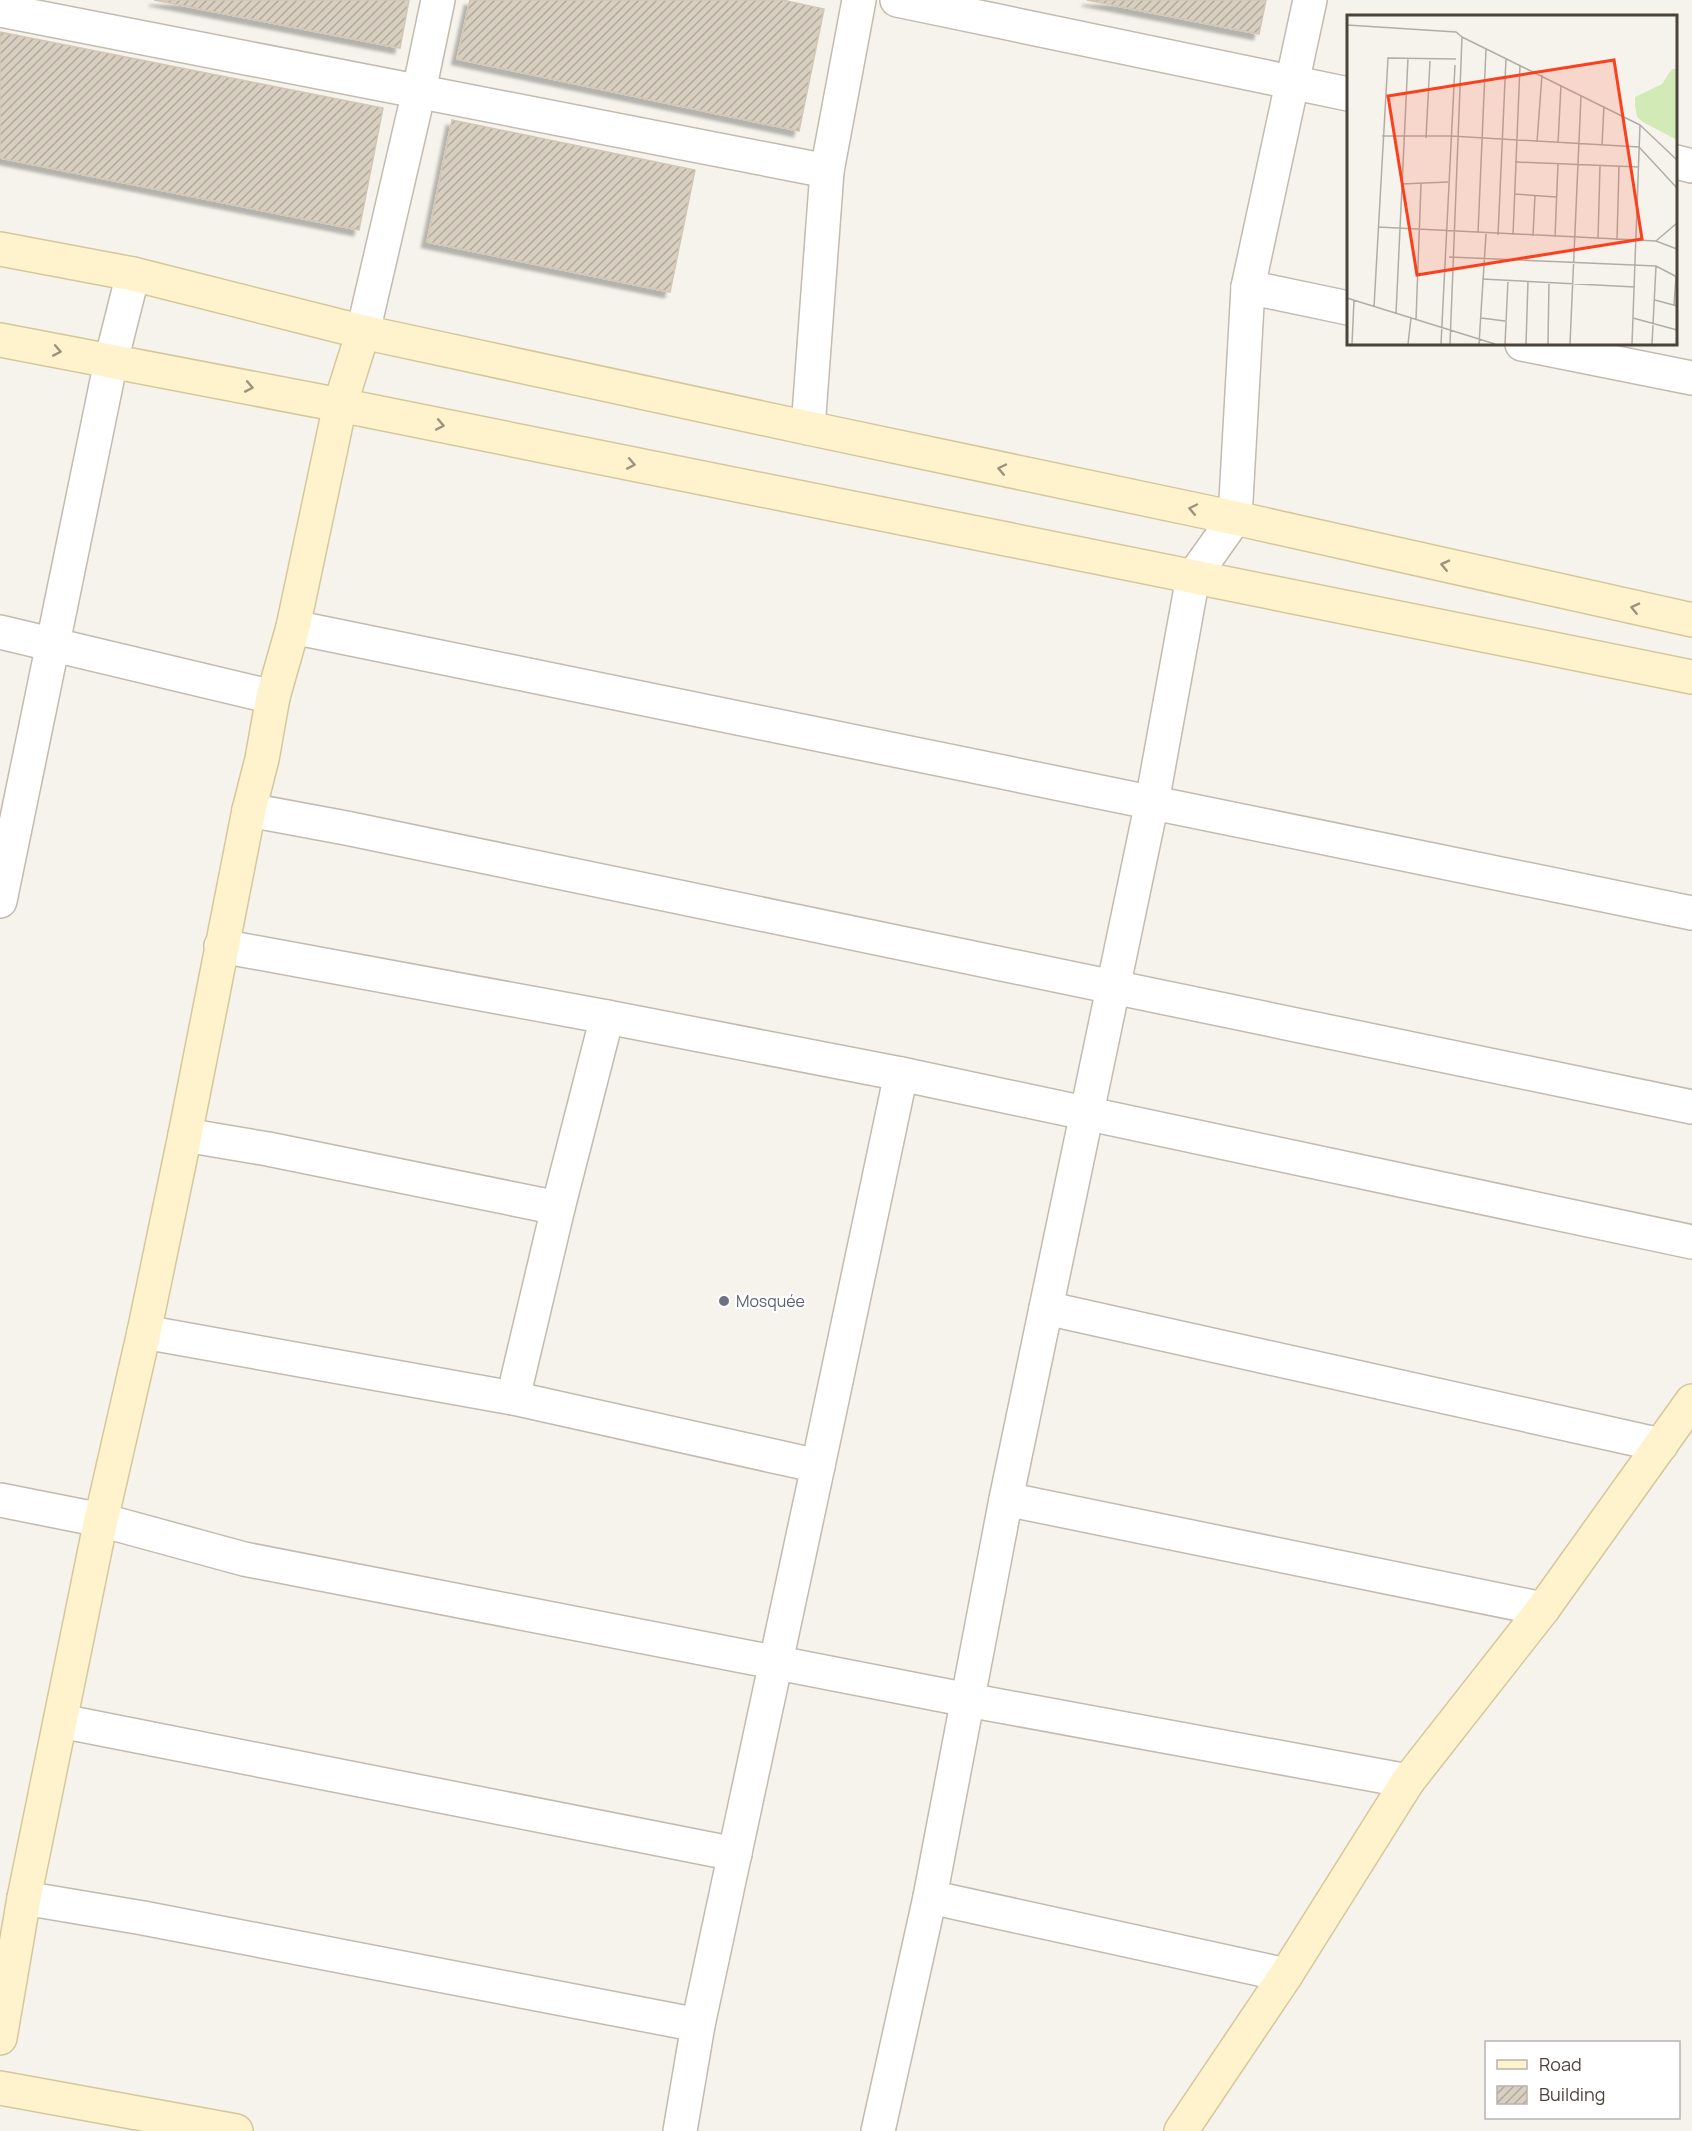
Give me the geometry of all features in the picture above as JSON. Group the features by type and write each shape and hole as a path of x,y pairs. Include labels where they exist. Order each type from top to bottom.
{"main road":[{"path":"0,249 133,274 363,332 808,429 1235,518 1692,620"},
{"path":"0,2038 24,1898 101,1520 144,1332 185,1135 273,697 293,627 340,405 363,332"},
{"path":"0,340 340,405 1692,677"},
{"path":"1181,2131 1286,1975 1408,1781 1543,1609 1692,1401"},
{"path":"0,2088 236,2131"}],"street":[{"path":"363,332 438,0"},
{"path":"808,429 827,171 859,0"},
{"path":"897,0 1347,94"},
{"path":"878,2131 930,1897 1006,1499 1152,802 1193,577 1235,518 1248,287 1310,0"},
{"path":"0,10 827,171"},
{"path":"1677,162 1692,166"},
{"path":"0,901 111,361 133,274"},
{"path":"1248,287 1347,308"},
{"path":"1527,345 1692,378"},
{"path":"293,627 1692,913"},
{"path":"0,632 273,697"},
{"path":"249,810 1114,986 1692,1107"},
{"path":"222,946 901,1074 1692,1242"},
{"path":"513,1398 558,1208 607,1017"},
{"path":"680,2131 698,2025 901,1074"},
{"path":"185,1135 280,1151 558,1208"},
{"path":"1046,1308 1661,1445"},
{"path":"144,1332 513,1398 819,1466"},
{"path":"1006,1499 1543,1609"},
{"path":"0,1500 101,1520 244,1559 969,1700 1408,1781"},
{"path":"61,1721 735,1854"},
{"path":"930,1897 1286,1975"},
{"path":"24,1898 143,1918 698,2025"}],"building":[{"path":"154,0 409,0 400,48"},
{"path":"470,0 782,0 824,9 799,131 457,59"},
{"path":"1087,0 1266,0 1259,34"},
{"path":"0,32 383,108 359,230 0,158"},
{"path":"452,120 695,170 670,292 427,242"}],"place":[{"name":"Mosquée","path":"724,1301"}]}
